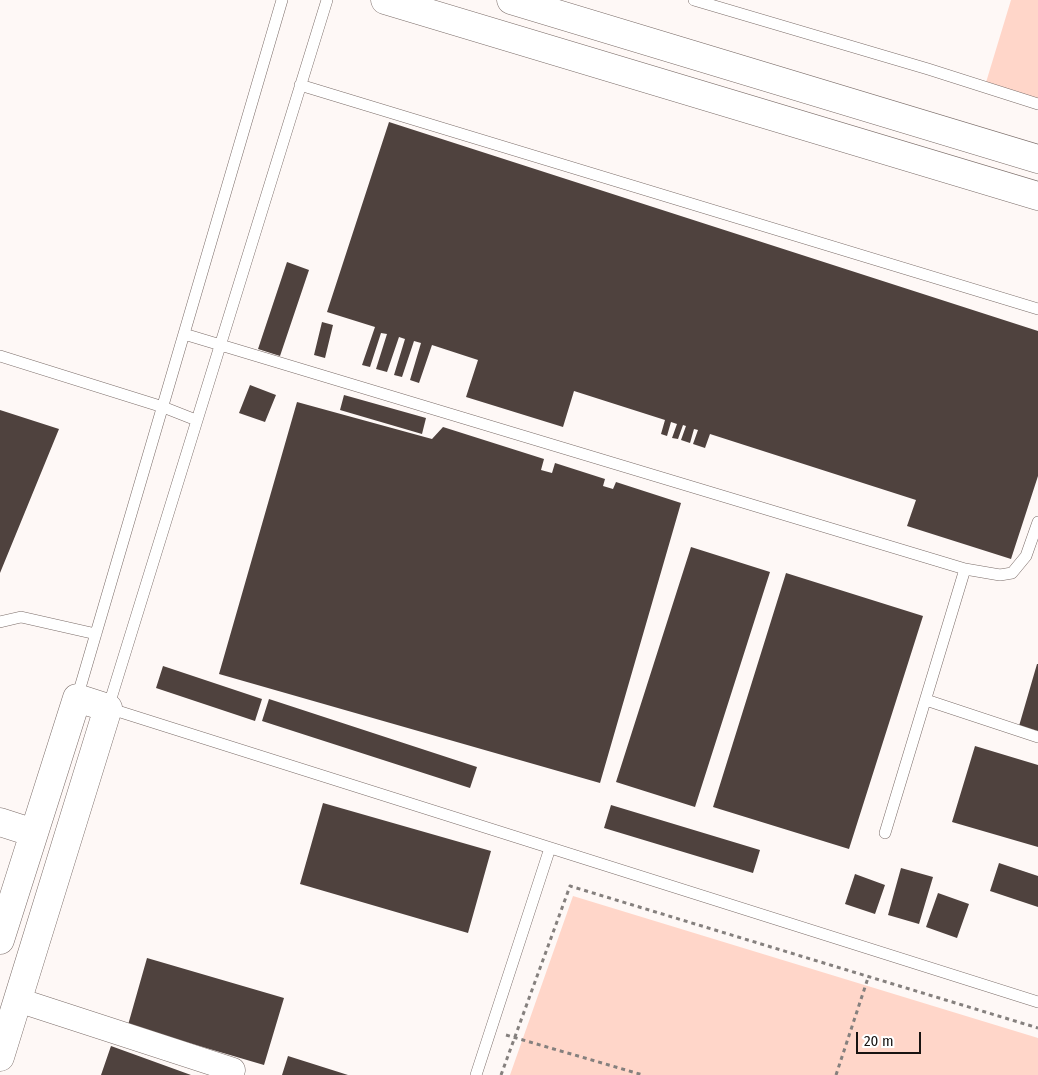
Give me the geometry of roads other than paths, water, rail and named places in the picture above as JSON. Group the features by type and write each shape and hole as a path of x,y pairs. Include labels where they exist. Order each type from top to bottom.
{"street":[{"path":"385,0 1038,196"},
{"path":"511,0 1038,159"},
{"path":"0,940 77,698 108,708 0,1057"},
{"path":"0,822 34,833"},
{"path":"18,1000 233,1070"}],"lane":[{"path":"77,698 282,0"},
{"path":"327,0 108,708 1038,1002"},
{"path":"694,0 928,69 1038,104"},
{"path":"300,85 1038,308"},
{"path":"184,334 966,569 1012,574 1026,556 1038,522"},
{"path":"0,356 162,407 196,420"},
{"path":"886,833 966,569"},
{"path":"0,622 21,617 96,634"},
{"path":"926,700 1038,737"},
{"path":"476,1075 550,848"}]}
